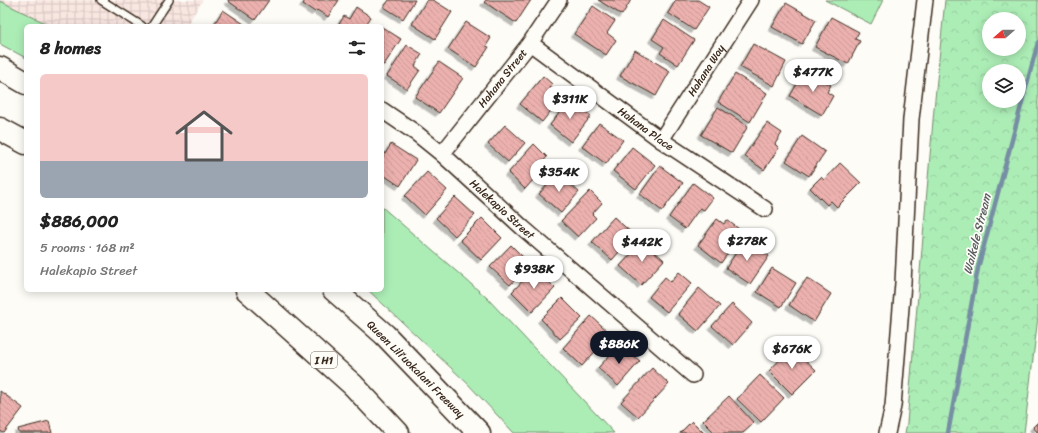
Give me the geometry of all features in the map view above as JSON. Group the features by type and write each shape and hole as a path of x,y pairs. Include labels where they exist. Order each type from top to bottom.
{"highway":[{"path":"0,68 24,82"},
{"path":"0,129 24,142"},
{"name":"I H1","path":"249,292 353,385 398,433"},
{"name":"Queen Liliʻuokalani Freeway","path":"336,292 385,335 479,433"}],"street":[{"name":"Hahana Street","path":"442,154 530,43 558,0"},
{"name":"Hahana Way","path":"661,140 751,0"},
{"path":"887,433 893,406 903,283 910,120 924,0"},
{"name":"Hahana Place","path":"530,43 661,140 765,209"},
{"name":"Halekapio Street","path":"384,111 416,133 442,154 523,228 693,375"}],"lane":[{"path":"101,0 139,24"},
{"path":"153,24 168,0"}],"shaded area":[{"path":"203,0 187,24 47,24 0,1"}],"green space":[{"path":"825,0 883,0 871,24"},
{"path":"945,0 1038,0 1038,317 1024,433 905,433 934,109"},
{"path":"0,1 47,24 24,24 24,57 0,44"},
{"path":"384,209 486,297 614,433 514,433 467,383 370,292 384,292"}],"building":[{"path":"228,0 269,0 255,20"},
{"path":"305,0 339,0 328,17 317,10 315,12 303,4"},
{"path":"389,0 415,0 403,19 384,7"},
{"path":"427,0 433,0 452,12 435,39 412,24"},
{"path":"486,0 531,0 516,23 484,2"},
{"path":"598,0 631,0 622,15"},
{"path":"676,0 698,0 709,7 694,30 668,13"},
{"path":"786,3 816,20 802,44 772,27"},
{"path":"593,6 615,21 607,33 616,40 606,55 574,34"},
{"path":"356,7 371,17 366,24 339,24 344,16 349,19"},
{"path":"223,10 244,24 214,24"},
{"path":"831,17 859,32 855,39 860,41 848,64 815,47"},
{"path":"664,20 694,40 678,65 660,53 664,47 652,39"},
{"path":"466,22 491,38 486,46 489,47 476,67 448,49"},
{"path":"384,28 401,39 384,65"},
{"path":"753,44 786,62 774,86 740,67"},
{"path":"407,45 422,54 415,66 420,70 407,89 387,76"},
{"path":"635,50 670,71 656,96 620,76"},
{"path":"439,62 463,78 439,113 415,97"},
{"path":"805,70 831,85 827,92 833,96 822,115 790,96"},
{"path":"735,74 767,93 750,122 718,102"},
{"path":"543,76 552,84 550,87 562,97 542,122 520,104"},
{"path":"570,99 591,116 571,142 550,125"},
{"path":"718,107 748,126 732,153 701,135"},
{"path":"599,123 623,140 606,164 582,146"},
{"path":"767,123 782,133 775,144 779,148 764,170 744,156"},
{"path":"505,125 525,143 508,162 488,144"},
{"path":"802,136 825,152 809,176 786,161"},
{"path":"391,144 416,160 400,186 384,175 384,156"},
{"path":"534,144 547,157 539,166 543,169 525,189 508,173"},
{"path":"632,147 655,165 636,189 613,171"},
{"path":"840,163 861,183 837,207 831,201 827,205 810,188 821,177 824,180"},
{"path":"660,166 683,183 662,211 640,194"},
{"path":"427,172 447,190 425,215 405,196"},
{"path":"558,173 579,192 561,213 539,194"},
{"path":"693,183 713,198 704,210 700,208 685,229 669,217"},
{"path":"590,191 602,203 592,214 596,218 578,237 561,221"},
{"path":"455,197 475,215 455,236 436,218"},
{"path":"614,217 634,235 612,260 592,242"},
{"path":"482,218 502,238 481,260 460,240"},
{"path":"717,219 724,224 727,220 743,232 721,263 698,245"},
{"path":"745,239 769,256 750,284 726,268"},
{"path":"643,241 664,260 641,285 620,266"},
{"path":"511,245 530,264 510,285 490,267"},
{"path":"535,268 555,288 532,312 512,292"},
{"path":"772,268 796,283 781,307 757,292"},
{"path":"679,272 692,283 667,312 649,297 665,277 671,282"},
{"path":"807,278 831,294 814,322 789,305"},
{"path":"699,288 720,306 698,331 678,314"},
{"path":"562,298 582,318 560,339 541,319"},
{"path":"732,304 752,323 733,345 712,326"},
{"path":"591,316 611,334 582,366 563,348"},
{"path":"620,344 640,361 618,386 598,368"},
{"path":"792,347 816,370 792,394 769,371"},
{"path":"652,368 669,384 638,417 621,402"},
{"path":"760,375 784,398 761,422 737,399"},
{"path":"0,391 23,408 4,433 0,431"},
{"path":"729,396 754,423 743,433 715,433 703,421"},
{"path":"49,421 52,433 19,433 18,429"},
{"path":"692,421 704,433 680,433"},
{"path":"1038,422 1038,433 1033,427"}],"waterway":[{"name":"Waikele Stream","path":"948,433 978,268 1038,42"}]}
